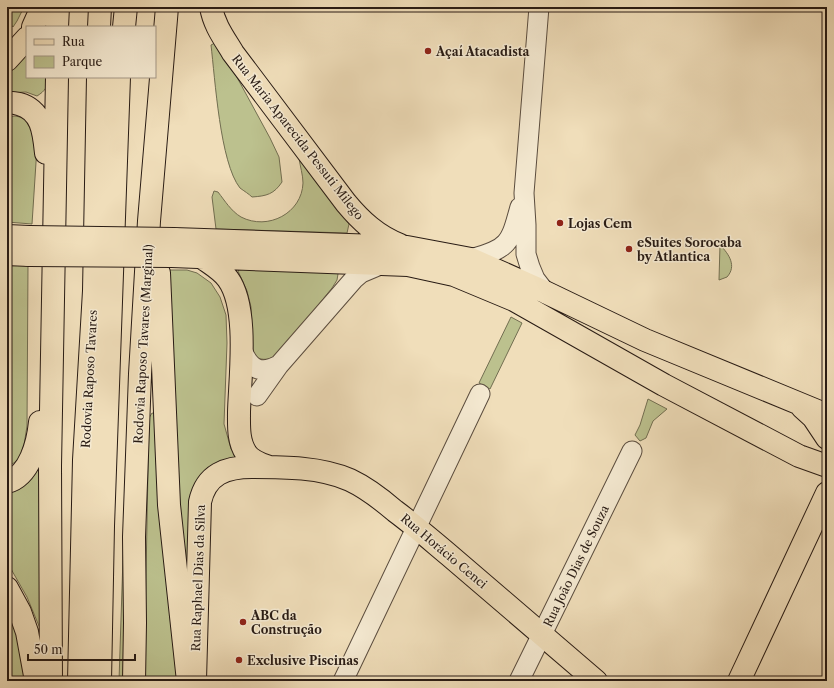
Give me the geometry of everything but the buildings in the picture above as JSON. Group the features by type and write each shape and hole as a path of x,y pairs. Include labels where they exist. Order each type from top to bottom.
{"main road":[{"path":"33,26 42,7"},
{"path":"57,26 58,7"},
{"path":"99,26 100,7"},
{"path":"119,7 119,26"},
{"path":"124,26 126,7"},
{"name":"Rodovia Raposo Tavares (Marginal)","path":"134,681 134,536 140,374 149,222 167,7"},
{"name":"Rua Maria Aparecida Pessuti Milego","path":"211,7 213,17 220,32 233,53 346,203 363,223 375,232 390,241 407,247"},
{"path":"7,60 26,39"},
{"path":"51,681 50,466 57,78"},
{"name":"Rodovia Raposo Tavares","path":"79,681 84,460 94,291 98,78"},
{"name":"Rodovia Raposo Tavares","path":"100,681 119,78"},
{"path":"7,104 11,102 27,106 40,121 45,144 48,173 54,281"},
{"path":"155,150 169,505 188,681"},
{"path":"7,236 29,246"},
{"path":"7,254 29,246 173,247 257,251 380,265 408,265 454,275 514,300 664,385 799,456 827,466"},
{"path":"173,247 200,256 218,268 228,278 235,291 238,305 242,350 239,405 240,439 246,455 256,462 269,467"},
{"path":"200,256 257,251 407,247 471,259 545,292 645,340 827,415"},
{"path":"7,482 12,480 28,463 35,450 38,440 53,320"},
{"path":"792,400 813,417 827,438"},
{"name":"Rua Raphael Dias da Silva","path":"195,681 201,494 210,480 226,470 248,467 269,467"},
{"name":"Rua Horácio Cenci","path":"269,467 328,472 350,480 370,490 416,527 596,681"},
{"path":"739,681 827,493"},
{"path":"7,588 13,607 27,632 36,681"}],"street":[{"path":"539,7 524,193 526,254 535,279 545,292"},
{"path":"471,259 494,252 506,243 513,232 524,193"},
{"path":"242,350 247,361 266,378 354,279 361,273 380,265"},
{"path":"343,681 480,394"},
{"name":"Rua João Dias de Souza","path":"519,681 632,451"}],"green space":[{"path":"11,7 24,7 13,27 8,21"},
{"path":"215,43 233,70 279,157 282,182 270,194 252,197 240,188 233,176 223,140 214,78 211,45"},
{"path":"26,54 26,78 48,78 46,88 37,96 26,92 7,93 7,72"},
{"path":"15,116 25,118 30,126 37,147 32,224 7,222 7,117"},
{"path":"299,158 349,224 347,233 216,229 212,197 214,191 218,192 228,206 237,215 251,221 262,222 272,220 290,211 297,203 301,194 303,183"},
{"path":"720,245 729,256 732,264 730,273 727,277 719,280"},
{"path":"28,265 27,426 24,445 19,459 7,468 7,266"},
{"path":"241,268 335,272 338,274 337,280 332,288 281,351 272,358 264,359 256,358 251,351 251,307 247,291 238,271"},
{"path":"167,270 187,270 197,273 211,283 220,297 226,315 227,343 224,424 231,449 239,458 215,466 188,577 183,581"},
{"path":"511,317 522,323 490,389 479,383"},
{"path":"133,394 127,681 119,681 126,465"},
{"path":"648,399 667,409 653,421 646,438 640,441 635,435 640,425"},
{"path":"152,413 156,414 181,681 144,681 149,418"},
{"path":"39,470 44,638 27,597 7,562 7,490 35,471"},
{"path":"7,613 14,625 29,681 7,681"}],"place":[{"name":"Açaí Atacadista","path":"428,51"},
{"name":"Lojas Cem","path":"560,223"},
{"name":"eSuites Sorocaba by Atlantica","path":"629,249"},
{"name":"ABC da Construção","path":"243,622"},
{"name":"Exclusive Piscinas","path":"239,660"}]}
